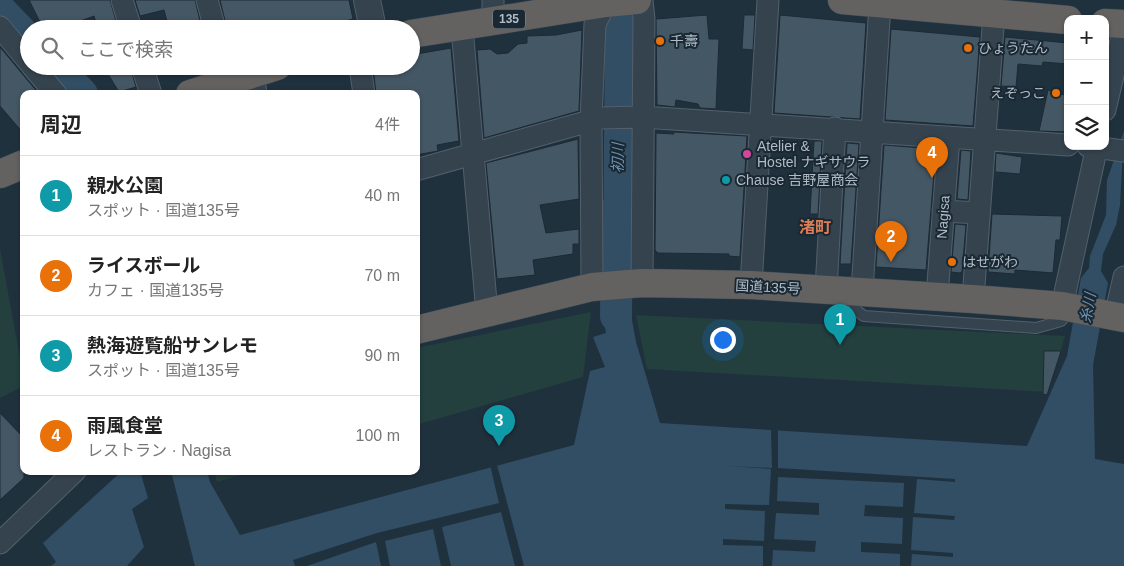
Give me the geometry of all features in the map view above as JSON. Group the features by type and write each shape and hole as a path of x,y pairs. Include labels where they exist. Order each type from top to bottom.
{"highway":[{"path":"842,0 1064,20"},
{"name":"135","path":"420,33 462,28 493,11 607,1 641,6"},
{"path":"1109,23 1124,24"},
{"path":"203,90 248,76"},
{"path":"0,174 20,166"},
{"path":"0,193 20,185"},
{"name":"国道135号","path":"420,329 592,287 642,283 751,285 845,290 1070,308 1115,316"}],"street":[{"path":"122,0 128,20"},
{"path":"207,0 213,20"},
{"path":"367,0 371,20"},
{"path":"751,285 759,124 768,0"},
{"path":"592,287 595,24 607,1"},
{"path":"845,290 872,131 880,4"},
{"path":"641,6 642,283"},
{"path":"973,299 983,140 994,14"},
{"path":"0,27 20,51"},
{"path":"462,28 487,313"},
{"path":"1106,105 1124,28"},
{"path":"40,75 53,90"},
{"path":"145,75 150,90"},
{"path":"361,75 363,90"},
{"path":"420,169 595,119 642,117 835,128 1064,145"},
{"path":"835,128 845,290"},
{"name":"Nagisa","path":"937,297 949,137"},
{"path":"1109,149 1124,151"},
{"path":"1070,308 1096,150"},
{"path":"943,211 979,213"},
{"path":"1115,316 1124,276"},
{"path":"0,543 71,475"}],"lane":[{"path":"845,290 857,311 864,316 1036,328 1061,321 1070,308"}],"green space":[{"path":"0,249 20,357 20,388 0,398"},
{"path":"591,312 583,377 420,424 420,347"},
{"path":"636,315 1065,336 1048,392 647,369"},
{"path":"215,475 241,475 217,482"}],"water":[{"path":"613,0 637,0 633,252 603,254 605,25"},
{"name":"糸川","path":"1124,131 1120,205 1116,225 1103,254 1101,271 1108,283 1093,365 1095,459 1124,464 1124,566 195,566 172,475 208,475 210,482 240,535 574,445 590,371 605,367 593,337 606,333 602,311 630,309 636,342 660,423 1027,446 1067,356 1081,278 1089,268 1090,256 1106,215 1107,180"},
{"path":"118,475 141,475 148,498 132,509 144,547 127,566 51,566 56,562 43,543"}],"pier":[{"path":"771,430 778,430 778,468 955,479 955,482 917,479 914,513 955,516 954,520 913,517 911,550 953,553 953,557 912,554 911,566 900,566 900,554 861,552 861,542 902,544 903,518 864,516 865,505 903,507 904,483 778,477 777,501 819,503 819,515 776,513 774,539 816,541 815,552 773,550 772,566 763,566 763,546 723,545 723,539 764,541 765,511 725,509 725,504 769,505 771,469 728,466 772,468"},
{"path":"490,465 497,465 524,566 515,566 501,512 442,527 451,566 441,566 433,529 385,541 390,566 381,566 376,542 307,566 295,566 293,560 377,533 499,503"}],"building":[{"path":"29,0 110,0 116,20 95,20 94,16 83,20 39,20"},
{"path":"135,0 195,0 200,20 167,20 164,10 140,16"},
{"path":"220,0 349,0 353,19 349,20 225,20"},
{"path":"707,15 709,39 719,39 716,109 700,108 698,104 676,100 675,107 657,105 656,19"},
{"path":"744,15 755,15 753,50 742,49"},
{"path":"780,15 866,23 860,119 774,113"},
{"path":"891,29 980,37 973,126 885,120"},
{"path":"582,30 579,111 484,138 477,50 490,49 497,54 508,53 518,44 527,43 527,36 556,35"},
{"path":"1005,37 1064,43 1064,64 1043,62 1042,66 1018,64 1016,87 1001,86"},
{"path":"0,47 20,71 20,75 23,75 36,90 20,90 20,129 0,106"},
{"path":"451,48 459,141 437,145 438,151 420,154 420,90 376,90 374,75 420,75 420,53"},
{"path":"109,75 133,75 136,87 118,90"},
{"path":"1048,90 1064,95 1064,132 1039,131"},
{"path":"673,132 747,136 740,257 729,256 729,254 658,253 655,250 656,133 674,134"},
{"path":"578,139 579,199 540,205 546,233 579,229 579,244 573,244 573,254 533,260 535,275 497,279 486,163"},
{"path":"814,141 822,141 818,214 810,214"},
{"path":"847,143 859,144 851,264 840,264"},
{"path":"884,145 936,149 926,270 876,267"},
{"path":"961,150 971,151 968,200 957,199"},
{"path":"996,153 1022,157 1020,174 995,172"},
{"path":"992,214 1062,216 1060,240 1056,240 1053,273 1015,270 1015,274 988,272"},
{"path":"955,224 966,225 962,272 959,273 951,272"},
{"path":"1044,351 1061,351 1047,395 1043,394"},
{"path":"0,413 20,434 20,475 24,475 24,478 0,500"}],"waterway":[{"path":"0,10 20,31"},
{"path":"64,75 78,90"},
{"name":"初川","path":"616,316 617,209"}],"place":[{"name":"千壽","path":"660,41"},
{"name":"ひょうたん","path":"968,48"},
{"name":"えぞっこ","path":"1056,93"},
{"name":"Atelier & Hostel ナギサウラ","path":"747,154"},
{"name":"雨風食堂","path":"932,178"},
{"name":"Chause 吉野屋商会","path":"726,180"},
{"name":"ライスボール","path":"891,262"},
{"name":"はせがわ","path":"952,262"},
{"name":"親水公園","path":"840,345"},
{"name":"熱海遊覧船サンレモ","path":"499,446"}],"district":[{"name":"渚町","path":"815,227"}]}
